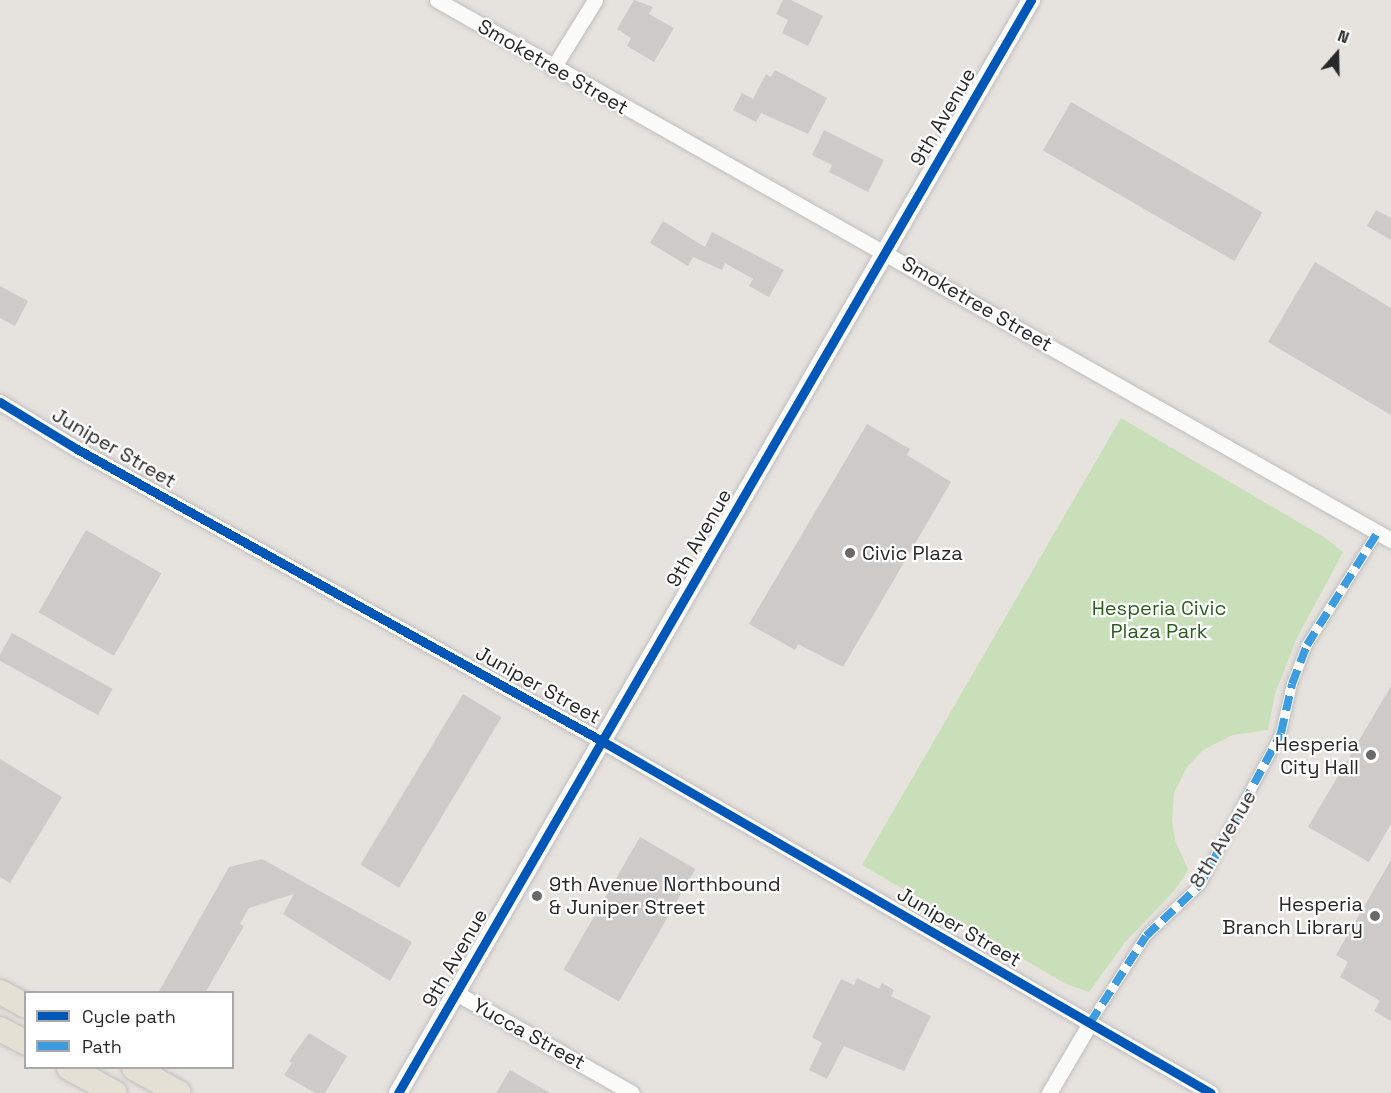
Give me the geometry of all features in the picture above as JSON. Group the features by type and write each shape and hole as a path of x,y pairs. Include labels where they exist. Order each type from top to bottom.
{"main road":[{"path":"0,992 24,1005"},
{"path":"0,1029 24,1042"},
{"path":"71,1069 114,1093"},
{"path":"136,1069 179,1093"}],"street":[{"name":"Smoketree Street","path":"437,0 553,68 887,252 1384,536"},
{"path":"553,68 595,0"},
{"name":"9th Avenue","path":"398,1093 1031,0"},
{"name":"Juniper Street","path":"0,402 77,449 602,741 1211,1093"},
{"name":"8th Avenue","path":"1049,1093 1090,1023 1146,936 1200,885 1281,733 1292,684 1307,645 1384,536"},
{"name":"Yucca Street","path":"456,993 632,1093"}],"green space":[{"name":"Hesperia Civic Plaza Park","path":"1121,418 1322,536 1343,552 1296,640 1275,694 1268,730 1233,735 1203,750 1187,767 1174,793 1172,820 1175,840 1188,870 1175,890 1126,941 1089,992 1066,984 862,865"}],"building":[{"path":"634,0 653,7 649,14 674,28 654,62 627,46 631,38 617,29"},
{"path":"783,0 791,0 823,16 808,46 782,33 788,20 776,14"},
{"path":"775,70 827,98 808,134 761,113 756,122 733,110 742,93 753,99 766,74 771,77"},
{"path":"1071,102 1262,212 1234,261 1043,150"},
{"path":"824,130 884,160 868,192 829,172 832,165 812,155"},
{"path":"1376,210 1391,218 1391,240 1367,226"},
{"path":"663,221 705,247 712,232 784,270 769,297 749,286 753,279 725,263 722,270 693,257 688,266 650,243"},
{"path":"1315,262 1391,308 1391,415 1268,342"},
{"path":"0,286 28,301 15,326 0,318"},
{"name":"Civic Plaza","path":"867,424 910,449 907,455 951,482 843,667 798,644 795,650 749,624"},
{"path":"86,530 161,574 114,656 38,612"},
{"path":"12,633 113,689 98,715 0,661 0,655"},
{"name":"Hesperia City Hall","path":"1391,686 1391,824 1369,862 1308,827"},
{"path":"463,694 502,717 399,888 361,865"},
{"path":"0,759 62,797 10,883 0,877"},
{"path":"640,837 695,869 619,1002 564,970"},
{"path":"262,859 412,942 390,981 283,914 294,894 249,908 240,924 244,926 206,991 159,991 229,867"},
{"name":"Hesperia Branch Library","path":"1391,860 1391,1021 1374,1011 1380,1001 1340,977 1348,962 1336,955"},
{"path":"857,978 879,989 882,983 894,990 891,996 931,1016 904,1071 844,1046 827,1079 809,1070 822,1043 812,1037 841,979 854,985"},
{"path":"309,1033 347,1056 325,1093 315,1093 284,1075 292,1063 289,1061"},
{"path":"510,1070 550,1093 496,1093"}],"marked path":[{"path":"1090,1023 1146,936 1200,885 1281,733 1292,684 1307,645 1378,532"}],"cycle path":[{"path":"398,1093 1031,0"},
{"path":"0,402 77,449 602,741 1211,1093"}],"place":[{"name":"Civic Plaza","path":"850,553"},
{"name":"Hesperia City Hall","path":"1371,755"},
{"name":"9th Avenue Northbound & Juniper Street","path":"537,896"},
{"name":"Hesperia Branch Library","path":"1375,916"}]}
